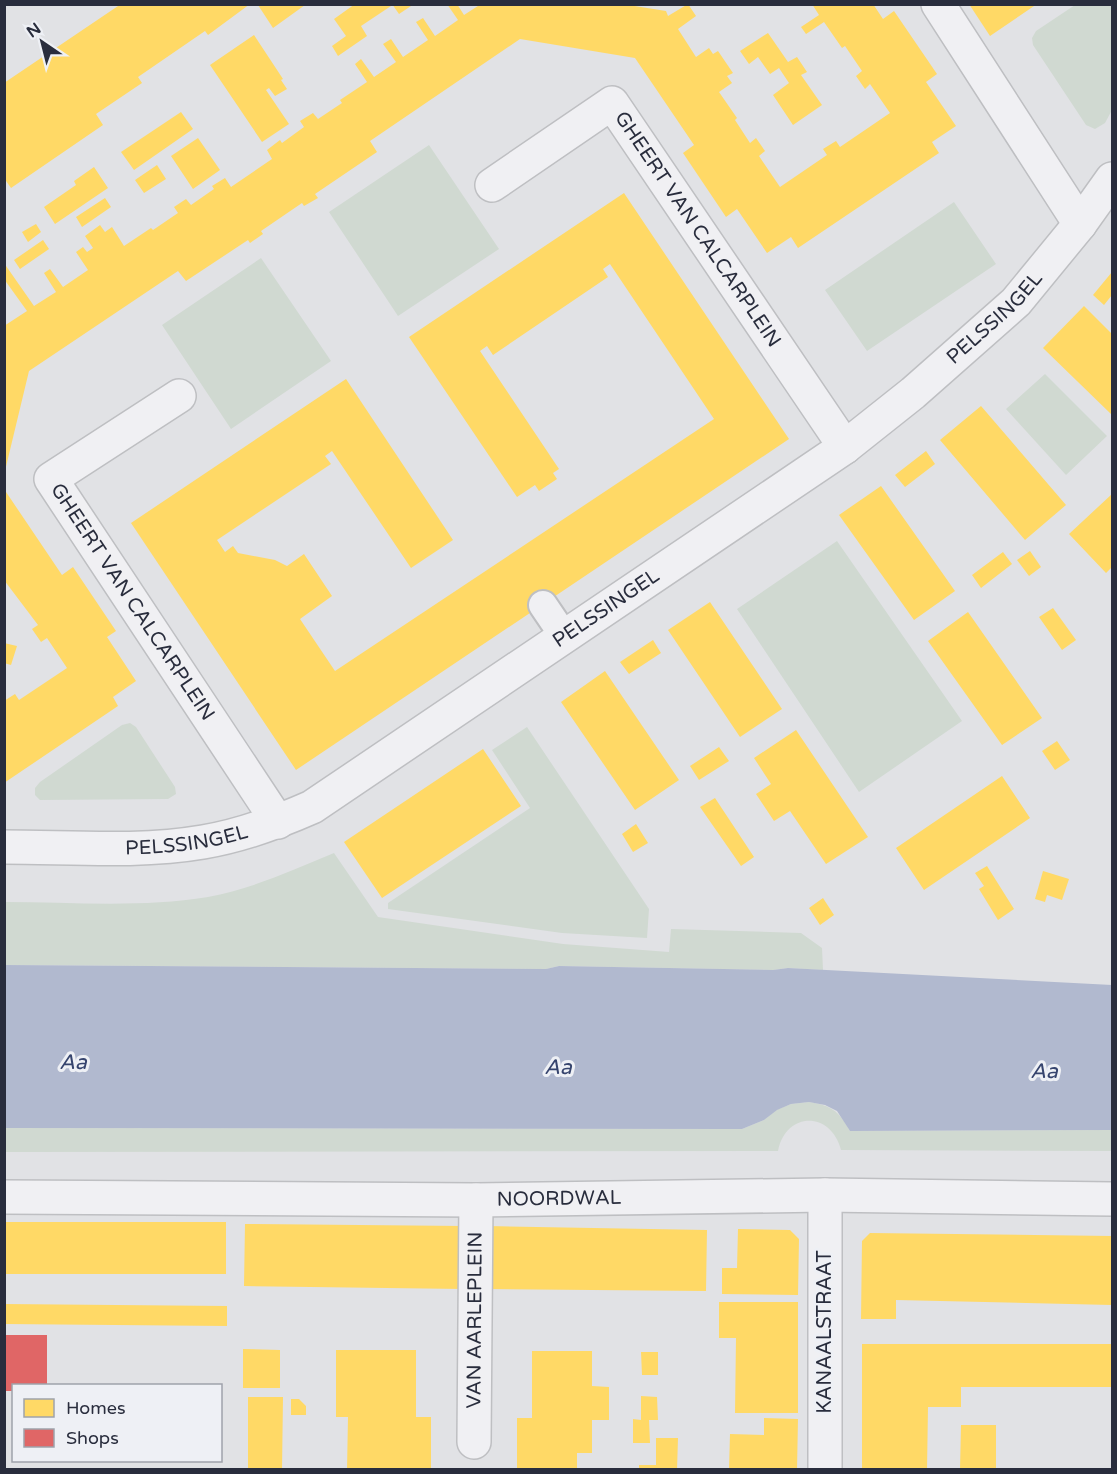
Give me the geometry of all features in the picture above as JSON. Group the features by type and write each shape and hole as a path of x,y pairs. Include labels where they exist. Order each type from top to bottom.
{"street":[{"path":"938,4 1080,224"},
{"name":"GHEERT VAN CALCARPLEIN","path":"492,185 612,103 845,447"},
{"name":"PELSSINGEL","path":"4,847 153,847 203,842 278,822 312,807 845,447 913,393 1016,302 1080,224 1113,179"},
{"name":"GHEERT VAN CALCARPLEIN","path":"179,396 51,479 278,822"},
{"path":"543,605 564,636"},
{"name":"NOORDWAL","path":"4,1197 476,1200 825,1195 1113,1199"},
{"name":"KANAALSTRAAT","path":"825,1195 825,1470"},
{"name":"VAN AARLEPLEIN","path":"474,1442 476,1200"}],"shaded area":[{"path":"1075,5 1112,5 1112,110 1105,123 1095,129 1086,125 1033,45 1032,38 1036,31"},
{"path":"429,145 499,249 398,316 329,212"},
{"path":"954,202 996,264 867,351 825,290"},
{"path":"261,258 331,361 231,429 162,325"},
{"path":"1045,374 1107,436 1066,475 1006,409"},
{"path":"837,541 962,721 859,792 737,609"},
{"path":"130,723 136,727 175,787 176,794 168,799 40,800 35,795 35,788 40,782 122,725"},
{"path":"527,727 649,909 647,938 562,933 388,909 388,903 530,808 492,750"},
{"path":"334,853 378,917 563,944 669,952 671,929 801,933 822,948 823,970 559,966 546,969 5,965 5,902 106,904 208,897 256,884"},
{"path":"809,1102 834,1110 850,1131 1112,1130 1112,1151 841,1150 836,1137 828,1128 809,1121 790,1128 778,1151 5,1152 4,1128 742,1129 764,1120 776,1110 791,1104"}],"water":[{"name":"Aa","path":"5,965 546,969 559,966 773,970 788,968 1112,985 1112,1130 850,1131 837,1111 825,1105 809,1102 791,1104 777,1110 764,1120 742,1129 5,1128"}],"building: Homes":[{"path":"121,4 250,4 208,35 205,31 138,77 142,83 96,114 103,125 11,188 4,178 4,83"},
{"path":"355,4 391,6 361,26 367,36 338,56 332,46 346,36 334,19"},
{"path":"392,4 414,4 399,14"},
{"path":"447,4 457,4 464,15 481,4 622,4 666,11 668,16 688,4 696,16 678,29 696,57 709,48 713,54 718,51 733,73 727,76 732,83 719,92 737,118 735,120 750,143 756,138 765,151 759,156 780,187 827,155 823,149 836,141 840,147 890,113 870,84 865,89 856,76 862,71 845,46 842,48 824,22 806,34 801,27 819,15 812,4 873,4 883,19 894,11 937,74 926,82 956,126 932,142 939,153 798,248 791,237 767,253 737,209 726,217 683,153 694,145 635,58 520,39 370,141 377,152 315,194 318,198 304,206 302,203 261,231 263,234 250,243 248,240 186,281 178,271 29,371 4,475 4,326 27,311 4,279 4,263 34,306 56,292 44,273 50,269 63,287 88,270 76,252 83,247 87,252 93,248 85,236 100,225 105,232 112,227 124,246 178,213 174,207 186,199 191,205 214,189 212,186 225,178 231,187 272,159 267,150 280,140 282,143 304,127 300,121 313,113 318,119 342,103 340,100 367,82 355,64 361,59 374,77 396,62 383,44 391,39 403,57 428,40 416,22 423,18 435,36 458,20"},
{"path":"969,4 1037,4 990,36"},
{"path":"258,5 305,5 273,28"},
{"path":"768,33 788,62 797,57 807,72 801,75 822,105 793,125 773,95 789,83 779,68 770,74 758,57 749,64 740,51"},
{"path":"254,35 283,79 281,80 287,89 275,96 269,88 266,90 289,124 262,142 210,65"},
{"path":"181,112 193,129 134,170 121,152"},
{"path":"198,138 220,170 193,189 171,156"},
{"path":"157,165 166,179 144,193 135,180"},
{"path":"94,167 108,188 55,224 44,207 76,185 74,181"},
{"path":"624,193 789,439 296,770 131,523 346,379 453,540 411,568 332,451 325,456 331,464 217,540 225,552 233,546 238,553 275,560 287,566 304,554 332,596 300,619 335,671 714,419 610,264 603,269 608,277 493,355 487,346 480,351 559,469 553,473 557,479 539,491 535,485 517,497 409,337"},
{"path":"105,198 111,207 82,227 76,217"},
{"path":"36,224 41,232 28,242 22,232"},
{"path":"43,240 49,249 20,269 14,260"},
{"path":"1112,272 1112,295 1104,305 1093,295"},
{"path":"1084,306 1112,334 1112,415 1043,348"},
{"path":"981,406 1066,505 1025,540 940,440"},
{"path":"926,451 935,464 905,487 895,475"},
{"path":"881,486 955,591 914,620 839,515"},
{"path":"4,489 62,575 73,567 116,631 107,637 136,681 113,697 118,706 4,783 4,709 6,708 4,701 15,694 19,700 67,668 47,638 41,642 32,629 38,625 4,580"},
{"path":"1112,494 1112,567 1106,573 1069,534"},
{"path":"1030,551 1041,567 1029,576 1017,560"},
{"path":"1003,552 1012,564 981,588 972,575"},
{"path":"710,602 782,709 740,737 668,630"},
{"path":"1053,608 1076,640 1062,650 1039,617"},
{"path":"968,612 1042,718 1002,745 928,641"},
{"path":"653,640 661,653 629,674 620,662"},
{"path":"4,643 17,646 11,665 4,663"},
{"path":"605,671 679,780 635,810 561,702"},
{"path":"796,730 868,837 826,864 790,811 774,821 756,794 771,784 754,758"},
{"path":"1057,741 1070,760 1055,770 1042,751"},
{"path":"719,747 729,761 699,780 690,766"},
{"path":"483,749 521,806 382,898 344,842"},
{"path":"1002,776 1030,818 924,890 896,848"},
{"path":"715,798 754,857 741,866 700,807"},
{"path":"636,824 648,843 633,852 622,834"},
{"path":"987,866 1014,909 998,920 979,889 984,886 975,873"},
{"path":"1043,871 1069,879 1062,900 1047,895 1045,902 1035,899"},
{"path":"823,898 834,915 820,925 809,908"},
{"path":"4,1222 226,1222 226,1274 4,1274"},
{"path":"245,1224 464,1226 463,1289 244,1286"},
{"path":"487,1226 707,1230 706,1291 486,1289"},
{"path":"738,1229 790,1230 799,1239 798,1295 722,1294 722,1268 737,1268"},
{"path":"870,1233 1112,1236 1112,1305 896,1300 896,1319 861,1319 862,1241"},
{"path":"719,1302 798,1302 798,1413 735,1413 736,1338 719,1338"},
{"path":"4,1304 227,1306 227,1326 4,1324"},
{"path":"862,1344 1112,1344 1112,1387 961,1387 961,1407 928,1407 927,1470 862,1470"},
{"path":"243,1349 280,1350 280,1388 243,1388"},
{"path":"336,1350 416,1350 416,1417 431,1417 431,1470 347,1470 348,1417 336,1417"},
{"path":"532,1351 592,1351 592,1386 609,1387 609,1420 592,1420 592,1453 577,1453 577,1470 517,1470 517,1418 532,1418"},
{"path":"641,1352 658,1352 658,1375 642,1375"},
{"path":"641,1396 657,1397 658,1420 649,1420 650,1443 633,1443 633,1419 641,1420"},
{"path":"248,1397 283,1397 282,1470 248,1470"},
{"path":"291,1399 299,1399 306,1406 306,1415 291,1415"},
{"path":"764,1418 798,1419 797,1470 729,1470 730,1434 764,1435"},
{"path":"961,1425 996,1425 996,1470 960,1470"},
{"path":"656,1438 678,1438 677,1470 639,1470 639,1465 656,1465"}],"building: Shops":[{"path":"4,1335 47,1335 47,1384 12,1384 12,1391 4,1391"}]}
